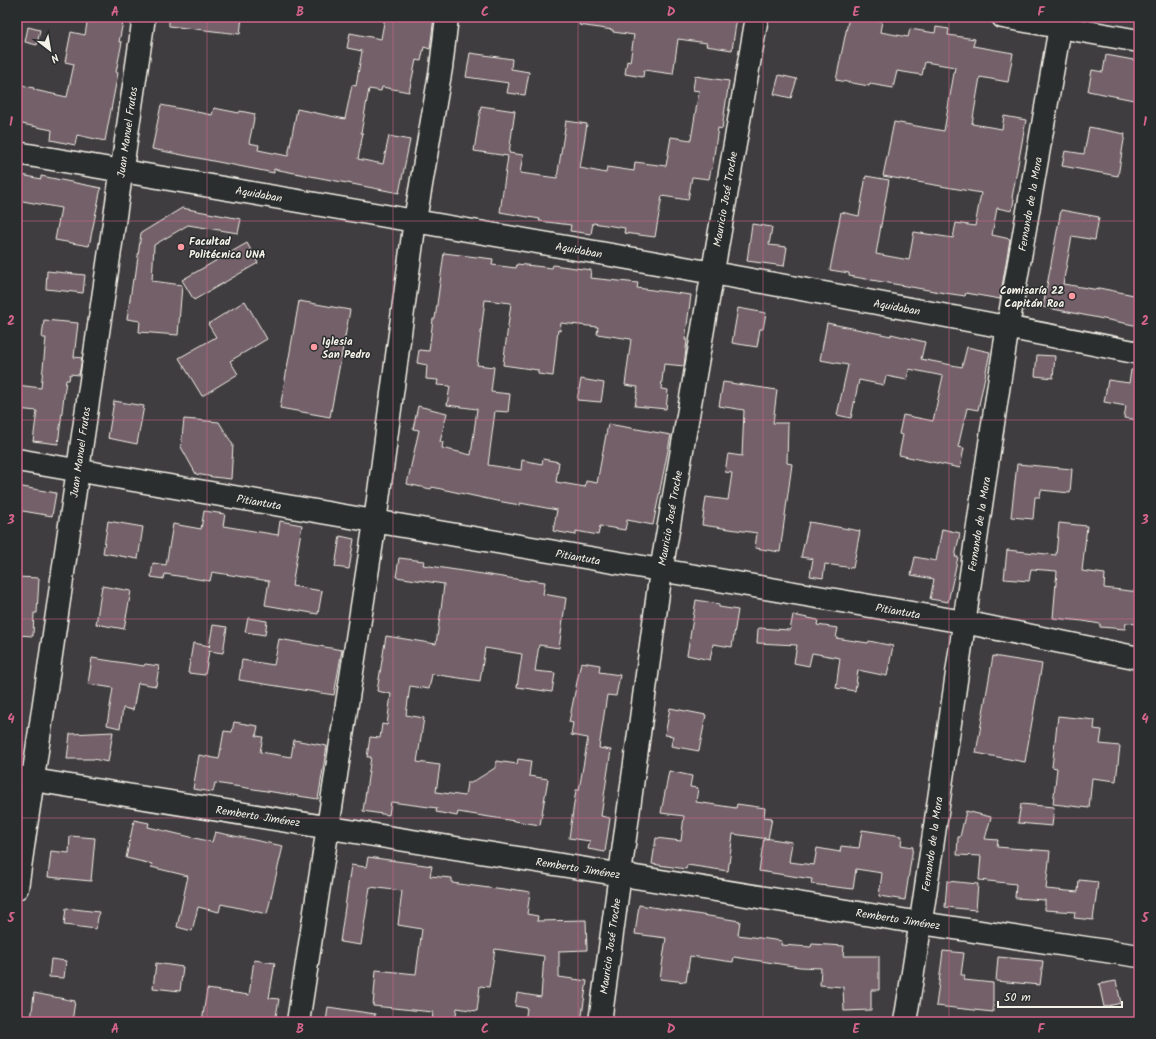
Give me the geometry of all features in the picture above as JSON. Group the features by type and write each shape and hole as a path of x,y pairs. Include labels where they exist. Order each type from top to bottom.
{"street":[{"name":"Juan Manuel Frutos","path":"17,888 25,778 77,470 144,17"},
{"path":"298,1022 374,522 414,220 441,68 447,17"},
{"name":"Mauricio José Troche","path":"600,1022 661,571 757,17"},
{"path":"1003,17 1062,20 1139,40"},
{"name":"Fernando de la Mora","path":"905,1022 921,923 1008,327 1062,20"},
{"name":"Aquidaban","path":"17,153 414,220 1008,327 1139,353"},
{"name":"Pitiantuta","path":"17,460 964,622 1139,658"},
{"name":"Remberto Jiménez","path":"25,778 921,923 1139,956"}],"building":[{"path":"88,17 124,17 119,42 122,42 116,72 118,73 105,141 77,135 75,145 51,140 52,130 17,123 17,84 34,88 34,90 67,97 74,64 65,62 71,32 85,35"},
{"path":"169,17 242,17 240,34 169,26"},
{"path":"385,17 434,17 430,49 424,47 421,61 416,60 409,92 382,87 381,91 369,89 358,159 383,164 389,136 410,140 399,193 274,169 274,173 152,149 161,105 212,115 214,108 239,113 240,111 255,114 249,143 259,145 258,150 288,156 297,109 345,119 352,85 356,86 362,51 347,48 350,33 381,39"},
{"path":"580,17 737,17 732,50 706,46 707,43 678,39 673,74 644,70 643,77 625,74 627,61 630,62 634,35 579,25"},
{"path":"849,17 861,17 882,21 880,32 908,37 910,29 935,33 936,27 949,29 948,35 975,39 973,46 1013,53 1008,82 980,77 972,124 1002,129 1004,116 1026,120 1012,198 1014,199 1012,211 997,208 992,235 1010,239 1000,299 966,293 965,296 945,293 849,276 849,273 830,270 841,212 859,216 866,176 889,180 876,254 909,260 914,232 953,238 956,223 975,226 981,193 883,176 894,122 944,131 955,67 925,62 922,75 897,71 893,88 870,84 869,86 836,80"},
{"path":"28,27 40,30 37,45 25,42"},
{"path":"470,53 512,59 511,69 529,72 525,95 507,93 509,83 466,77"},
{"path":"1106,55 1139,61 1139,101 1088,91 1092,70 1103,72"},
{"path":"779,75 797,79 791,98 774,94"},
{"path":"695,76 729,81 722,129 718,128 712,169 709,179 692,177 688,200 662,196 655,237 624,233 625,228 593,223 591,234 570,231 571,225 539,221 540,219 500,212 508,156 474,151 481,106 515,111 509,153 523,155 520,173 557,178 566,121 587,124 580,168 606,173 607,167 634,171 635,162 666,166 671,137 691,140 699,91 693,90"},
{"path":"1089,127 1125,134 1118,176 1062,166 1065,151 1084,154"},
{"path":"17,174 41,179 41,176 101,188 89,246 55,240 61,208 17,200"},
{"path":"182,208 241,219 238,233 188,225 154,245 152,281 182,285 178,335 139,332 140,321 127,319 133,279 135,279 141,233"},
{"path":"1061,210 1099,217 1095,240 1072,236 1063,284 1099,290 1099,288 1139,296 1139,326 1043,307"},
{"path":"752,224 772,227 769,245 787,247 784,266 747,261"},
{"path":"247,243 258,263 194,300 182,280"},
{"path":"444,253 493,259 492,265 516,268 517,264 552,268 553,265 591,270 590,278 638,283 637,288 691,295 685,340 687,340 684,366 664,364 661,389 668,390 666,409 635,406 638,387 625,385 631,339 597,334 598,327 561,323 560,331 558,330 553,376 538,374 538,370 503,365 511,303 485,300 477,365 494,367 491,392 510,394 508,412 495,411 488,465 521,470 522,460 542,464 543,459 559,462 556,482 585,487 586,481 597,483 608,424 671,435 653,525 627,520 625,530 600,526 598,535 576,531 576,535 553,531 557,510 520,503 520,505 432,487 431,489 407,484 419,430 413,429 418,406 447,413 440,442 443,442 442,448 471,455 477,409 447,405 450,386 437,385 438,380 426,379 427,365 417,363 419,350 429,351"},
{"path":"47,271 85,275 83,293 46,289"},
{"path":"245,301 267,339 230,361 238,374 202,396 179,358 216,337 208,324"},
{"path":"299,301 350,310 330,417 280,408"},
{"path":"738,308 766,313 763,329 760,329 757,347 732,343"},
{"path":"44,320 78,323 74,357 82,358 79,375 70,374 69,380 66,380 58,444 33,441 37,411 17,409 17,385 41,388 46,338 42,338"},
{"path":"827,323 891,336 891,334 925,342 921,359 962,367 967,347 990,352 978,410 967,408 958,447 964,448 960,468 899,455 903,435 899,434 903,415 933,421 943,376 909,369 907,380 886,376 884,385 859,380 851,418 837,415 848,365 820,360"},
{"path":"1037,355 1055,356 1053,378 1035,376"},
{"path":"1131,370 1139,370 1139,420 1124,418 1126,406 1104,402 1108,380 1129,383"},
{"path":"581,379 604,383 601,402 577,400"},
{"path":"723,382 777,390 773,423 788,423 787,463 792,464 780,552 755,548 757,533 702,525 706,497 728,500 732,473 725,472 728,454 742,456 744,410 719,406"},
{"path":"114,401 144,406 137,444 108,438"},
{"path":"184,419 219,422 233,445 231,479 196,474 181,447"},
{"path":"1017,464 1072,469 1070,493 1041,490 1040,497 1035,497 1033,519 1011,517"},
{"path":"17,486 56,493 52,516 17,510"},
{"path":"204,511 225,514 223,526 278,535 280,521 302,525 292,586 322,591 318,614 265,605 269,581 212,572 210,581 165,574 164,579 151,577 153,563 166,565 173,524 201,529"},
{"path":"108,521 143,527 138,559 103,553"},
{"path":"809,522 860,531 853,568 825,564 823,578 810,576 813,559 801,557"},
{"path":"1059,523 1087,526 1082,571 1105,574 1104,588 1139,592 1139,624 1126,623 1125,629 1100,627 1100,624 1053,618 1057,571 1031,569 1029,581 1004,579 1007,550 1056,555"},
{"path":"942,529 960,533 955,557 958,557 948,602 930,599 934,579 911,575 915,557 936,561"},
{"path":"340,536 354,539 349,569 335,567"},
{"path":"399,558 424,561 423,565 529,581 545,582 543,594 566,598 559,648 539,645 535,671 555,673 552,692 517,687 522,654 485,648 480,681 432,674 429,689 410,686 406,715 424,718 417,762 440,765 436,792 465,796 467,783 471,783 495,768 496,761 517,764 518,759 531,761 529,776 548,779 540,825 458,812 457,816 436,812 437,808 391,802 389,815 363,811 371,757 367,757 370,737 380,738 382,724 387,725 391,694 377,691 386,636 436,644 442,602 444,584 396,577"},
{"path":"17,577 39,578 37,613 34,613 33,636 17,635"},
{"path":"102,586 131,591 124,629 96,624"},
{"path":"696,600 719,604 719,607 738,610 732,647 713,644 710,660 687,655"},
{"path":"793,615 818,620 817,625 838,628 836,638 868,643 869,641 893,646 887,676 858,670 855,691 836,688 840,658 812,653 809,666 794,663 797,645 757,643 758,628 790,630"},
{"path":"248,618 267,621 265,635 245,632"},
{"path":"213,625 227,627 223,653 209,651 205,675 188,673 193,643 209,646"},
{"path":"279,639 342,650 334,695 239,680 242,660 274,665"},
{"path":"993,656 1042,664 1025,762 976,753"},
{"path":"92,658 144,666 145,664 159,666 156,686 138,683 133,710 123,708 120,728 107,725 113,688 88,684"},
{"path":"581,662 600,665 599,672 620,675 616,696 607,695 599,748 611,750 601,816 610,818 605,852 588,849 590,841 569,838 576,790 579,790 588,738 571,735 573,723 569,722"},
{"path":"670,708 706,715 699,751 671,746 673,736 665,735"},
{"path":"1058,716 1095,720 1094,729 1102,730 1100,744 1120,746 1116,781 1092,778 1089,808 1053,804 1057,768 1052,767"},
{"path":"234,722 258,726 256,736 263,737 260,752 291,757 294,740 327,746 318,799 215,783 213,792 193,789 199,755 219,759 224,731 232,732"},
{"path":"113,732 108,762 93,759 67,759 70,734"},
{"path":"669,771 692,776 690,787 698,788 696,802 736,808 737,804 765,808 764,817 772,818 768,839 733,834 728,871 687,865 686,869 652,864 656,838 681,841 684,816 661,813"},
{"path":"1021,804 1054,807 1052,826 1018,823"},
{"path":"966,811 991,817 985,839 998,840 997,847 1050,851 1046,889 1078,892 1079,880 1098,882 1093,920 1074,918 1075,912 1045,910 1045,900 1015,898 1016,884 979,880 981,856 957,855 958,837 960,837"},
{"path":"134,820 149,823 148,827 212,842 215,832 283,846 267,914 221,904 219,912 198,907 192,931 177,927 188,876 151,867 152,864 126,858"},
{"path":"862,830 902,836 901,845 913,847 905,900 879,896 882,873 856,869 853,889 811,884 812,879 759,871 764,838 792,842 789,862 814,865 817,848 840,852 841,846 859,848"},
{"path":"70,836 95,838 91,881 48,877 51,851 69,853"},
{"path":"368,857 432,866 430,876 452,878 452,883 530,892 527,914 538,916 537,921 586,920 587,950 559,951 559,977 587,981 581,1022 525,1022 527,1008 515,1006 517,993 541,997 544,956 495,949 489,987 480,986 477,1011 457,1008 455,1022 432,1022 433,1012 373,1006 376,970 416,974 422,929 398,925 402,891 370,887 361,945 340,942 351,865 366,867"},
{"path":"947,881 978,884 976,910 945,907"},
{"path":"639,905 740,921 738,935 782,941 781,945 811,947 812,944 844,946 843,956 879,956 879,990 871,990 871,1010 844,1011 843,987 820,985 821,968 800,967 734,957 733,962 690,956 686,982 660,979 666,938 635,934"},
{"path":"66,908 99,912 96,929 64,925"},
{"path":"943,951 964,953 961,975 965,975 964,980 993,983 993,1012 936,1006"},
{"path":"998,957 1043,961 1040,985 996,981"},
{"path":"51,959 66,961 64,978 49,977"},
{"path":"254,960 275,963 269,998 279,999 275,1022 237,1016 236,1022 202,1022 207,989 249,995"},
{"path":"156,963 183,967 180,991 153,988"},
{"path":"1116,981 1121,1003 1104,1007 1099,984"},
{"path":"34,993 75,1001 72,1022 31,1022"},
{"path":"328,1007 375,1014 374,1022 326,1022"}],"place":[{"name":"Facultad Politécnica UNA","path":"181,247"},
{"name":"Comisaría 22 Capitán Roa","path":"1072,296"},
{"name":"Iglesia San Pedro","path":"314,347"}]}
